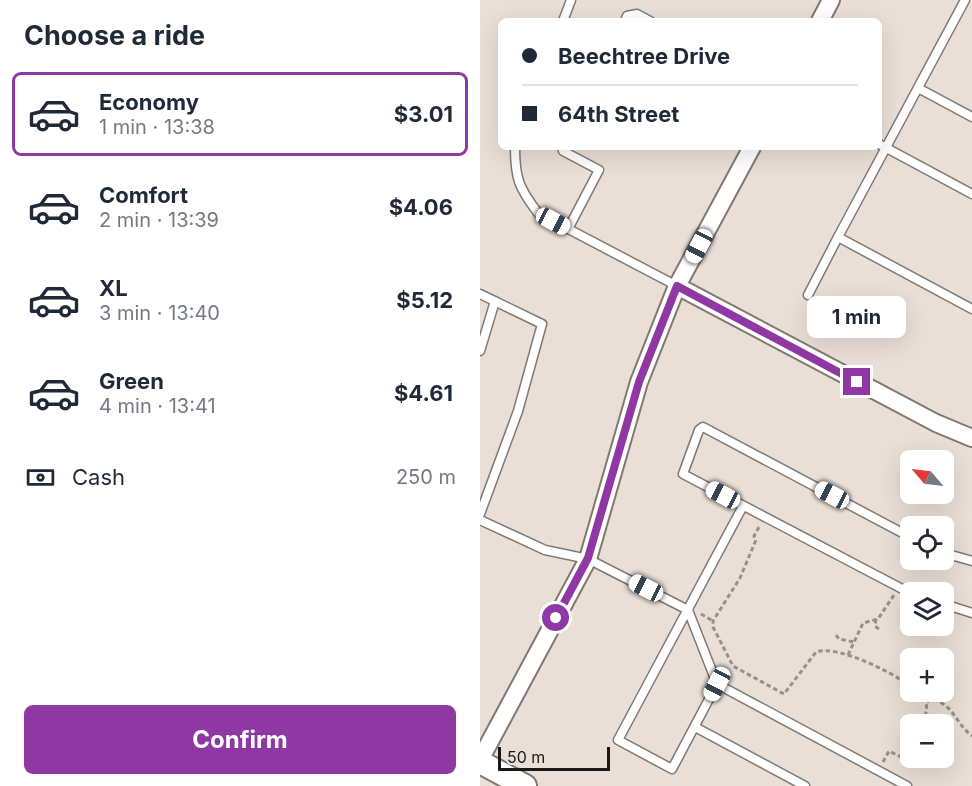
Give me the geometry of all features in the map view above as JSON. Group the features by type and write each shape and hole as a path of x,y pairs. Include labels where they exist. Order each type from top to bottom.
{"street":[{"path":"822,18 831,0"},
{"path":"525,786 480,761 588,558 639,382 677,286 750,150"},
{"path":"677,286 936,423 972,438"}],"lane":[{"path":"564,18 571,0"},
{"path":"965,0 918,88 882,146 972,194"},
{"path":"626,18 637,14 644,18"},
{"path":"918,88 972,117"},
{"path":"515,150 515,171 523,194 538,213 677,286"},
{"path":"563,150 599,170 568,229"},
{"path":"808,295 880,150"},
{"path":"838,237 972,309"},
{"path":"480,294 542,324 518,411 480,514"},
{"path":"480,351 495,301"},
{"path":"898,588 683,474 699,430 703,428 900,532"},
{"path":"717,684 672,769 618,740 743,506"},
{"path":"480,520 545,550 588,558 688,610 717,684 907,786"},
{"path":"954,556 972,561"},
{"path":"954,607 972,613"},
{"path":"694,727 805,786"}],"path":[{"path":"764,517 754,536 756,540 740,578 713,621 713,627 733,666 784,694 816,652 822,650 848,655 900,679"},
{"path":"848,655 863,623 876,619 889,605 898,588"},
{"path":"876,619 875,626 880,630"},
{"path":"836,635 839,639 854,642"},
{"path":"926,714 927,702"},
{"path":"938,702 948,706 962,729 972,736"},
{"path":"879,771 888,752 900,757"}],"route":[{"path":"556,618 588,558 639,382 677,286 857,382"}]}
